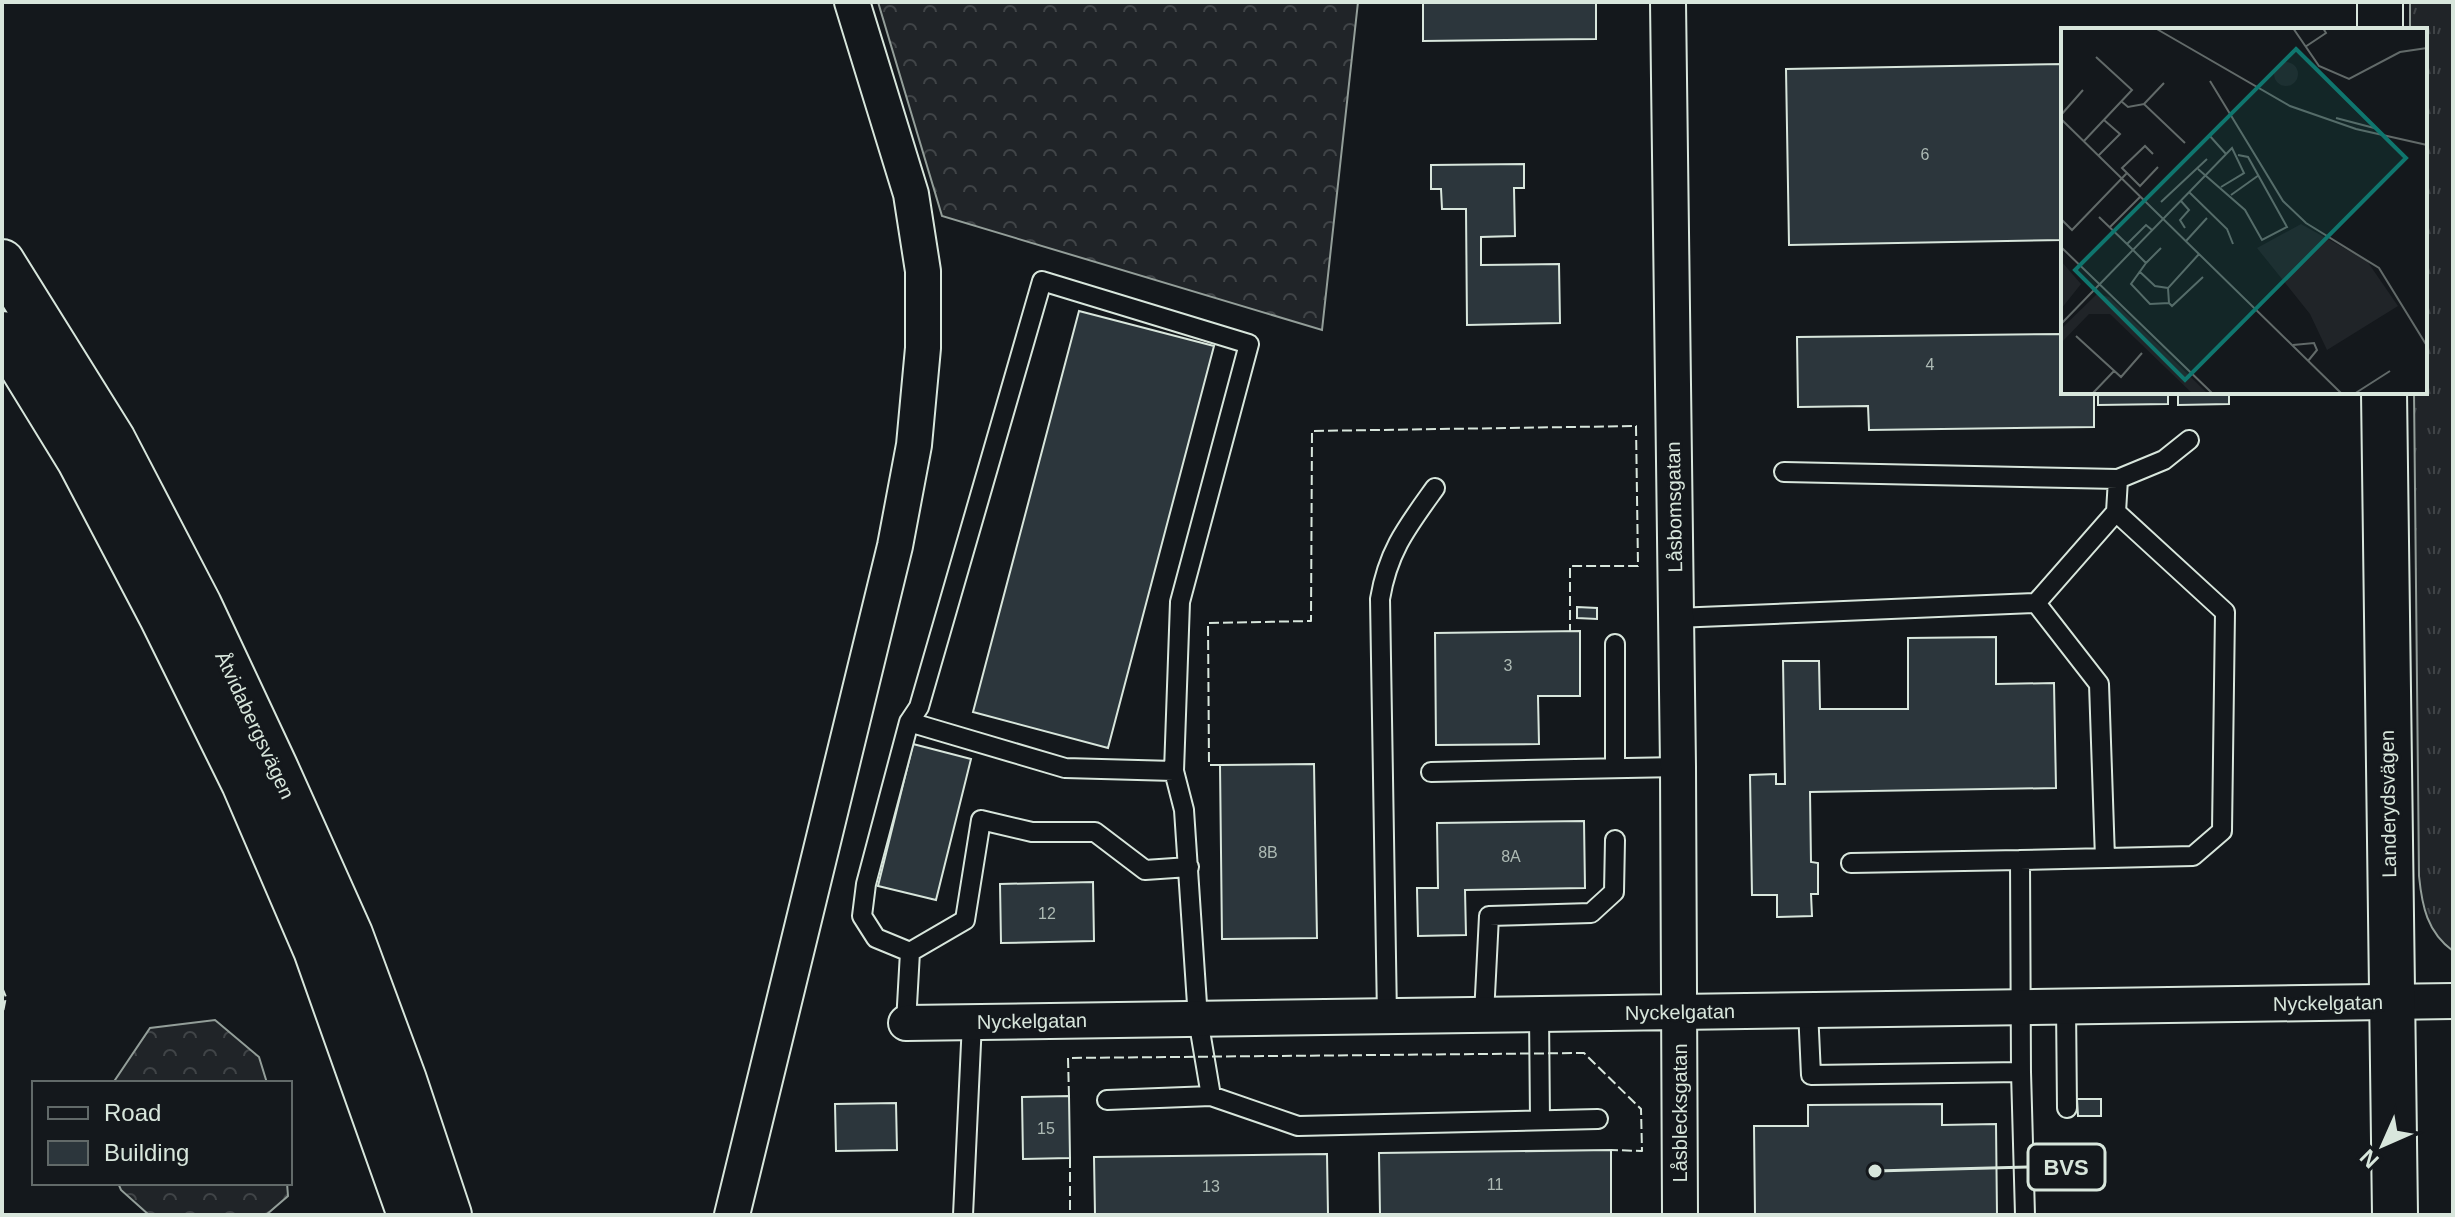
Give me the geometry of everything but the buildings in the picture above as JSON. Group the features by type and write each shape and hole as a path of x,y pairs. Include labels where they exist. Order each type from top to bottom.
{"main road":[{"path":"2380,2 2380,28"},
{"name":"Åtvidabergsvägen","path":"2,262 113,440 199,605 275,767 350,934 404,1080 449,1215"},
{"name":"Åtvidabergsvägen","path":"2,334 80,461 244,783 316,950 410,1215"},
{"name":"Landerydsvägen","path":"2384,394 2395,1215"}],"street":[{"path":"732,1215 895,546 914,445 923,348 923,271 911,194 852,2"},
{"name":"Låsbomsgatan","path":"1668,2 1679,1012"},
{"name":"Nyckelgatan","path":"906,1023 2453,1001"},
{"name":"Låsblecksgatan","path":"1679,1012 1680,1215"}],"lane":[{"path":"910,952 876,938 862,916 866,884 909,722 919,707 1042,281 1249,344 1180,602 1174,771 1184,810 1198,1019 1211,1096"},
{"path":"1784,472 2118,479 2164,460 2189,440"},
{"path":"1675,618 2036,603 2116,512 2118,479"},
{"path":"1387,1016 1380,599 1385,570 1401,535 1435,488"},
{"path":"1851,863 2193,856 2222,831 2225,612 2116,512"},
{"path":"2036,603 2099,684 2105,858"},
{"path":"1615,644 1615,768"},
{"path":"909,722 1065,768 1174,771"},
{"path":"1431,772 1678,767"},
{"path":"910,952 965,920 981,820 1032,832 1095,832 1145,870 1189,867"},
{"path":"1484,1015 1489,916 1591,913 1614,892 1615,840"},
{"path":"2020,860 2025,1215"},
{"path":"906,1023 910,952"},
{"path":"2066,1006 2067,1108"},
{"path":"1808,1010 1811,1075 2021,1072"},
{"path":"1539,1014 1540,1120"},
{"path":"963,1215 972,1022"},
{"path":"1107,1100 1211,1096 1298,1126 1598,1119"}],"green space":[{"path":"878,2 1358,2 1322,330 942,216"},
{"path":"2410,2 2453,2 2453,951 2444,944 2427,918 2419,876 2414,394 2427,394 2427,28 2410,28"},
{"path":"215,1020 259,1057 266,1081 114,1081 150,1028"},
{"path":"119,1185 287,1185 288,1196 266,1215 149,1215"}],"fence":[{"path":"1220,765 1209,765 1208,623 1311,621 1312,431 1636,426 1638,566 1570,566 1570,631"},
{"path":"2,987 6,997 2,1017"},
{"path":"1069,1096 1068,1058 1584,1053 1641,1109 1642,1151 1611,1150"},
{"path":"1070,1158 1070,1215"}],"place":[{"name":"BVS","path":"1875,1171"}]}
